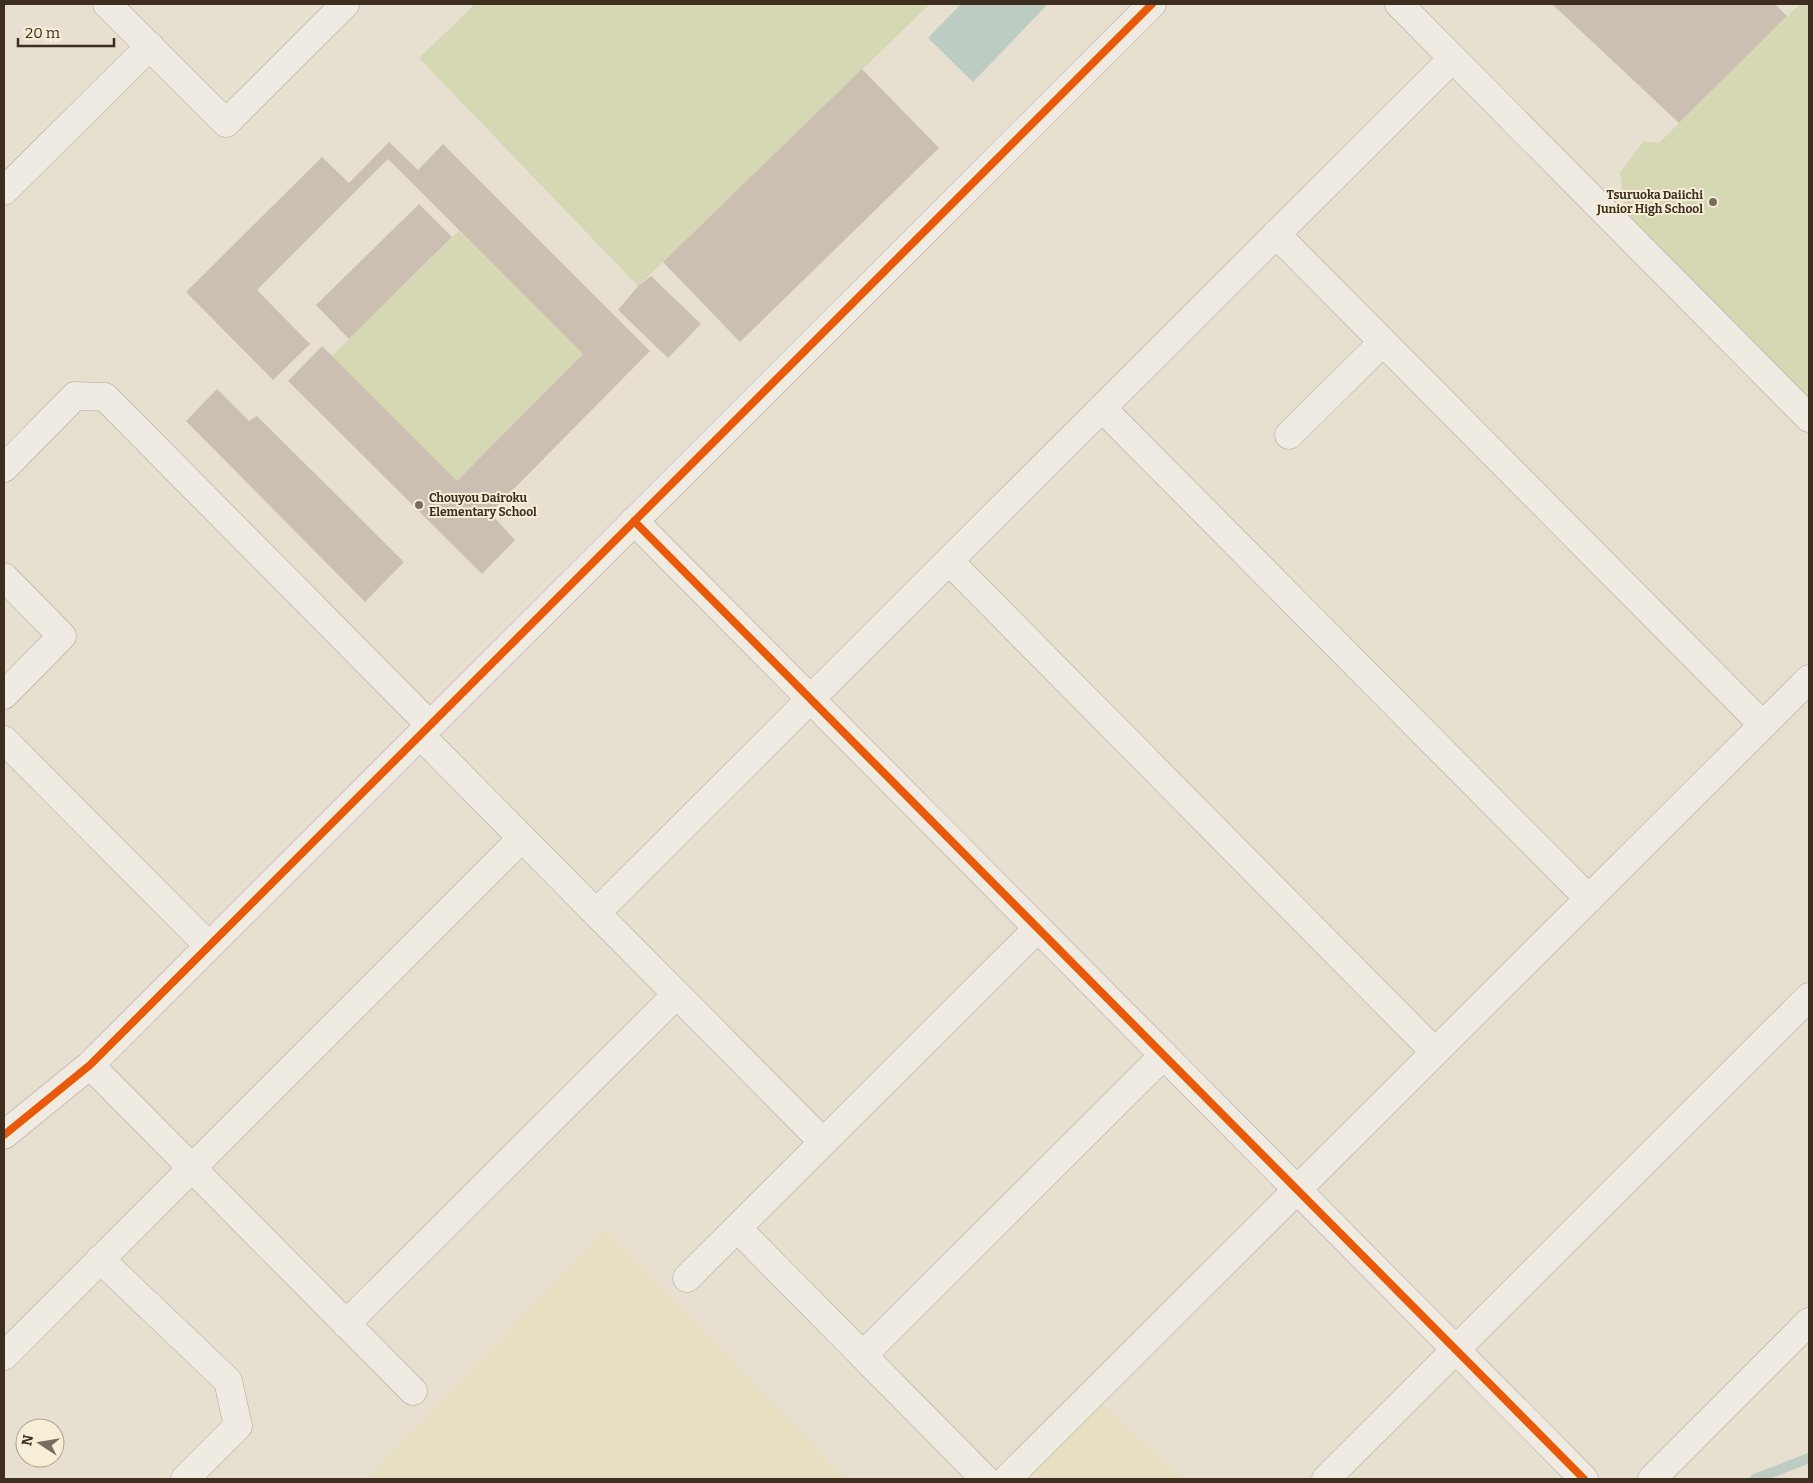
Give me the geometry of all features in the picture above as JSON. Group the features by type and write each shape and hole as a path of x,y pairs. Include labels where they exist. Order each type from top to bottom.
{"street":[{"path":"108,4 226,123 345,4"},
{"path":"4,1135 90,1065 1152,4"},
{"path":"1399,4 1809,418"},
{"path":"4,191 150,46"},
{"path":"596,913 1453,58"},
{"path":"1276,234 1763,725"},
{"path":"1289,435 1382,342"},
{"path":"8,454 76,396 105,397 425,730 522,838 823,1142"},
{"path":"1102,408 1589,899"},
{"path":"634,521 1584,1479"},
{"path":"949,561 1435,1052"},
{"path":"4,577 62,636 4,695"},
{"path":"1006,1479 1809,679"},
{"path":"4,740 209,946"},
{"path":"4,1356 522,838"},
{"path":"687,1278 1038,928"},
{"path":"346,1324 676,994"},
{"path":"1326,1479 1809,997"},
{"path":"863,1356 1164,1055"},
{"path":"90,1065 413,1391"},
{"path":"737,1228 985,1479"},
{"path":"100,1259 228,1381 238,1426 185,1479"},
{"path":"1652,1479 1809,1322"}],"shaded area":[{"path":"961,4 1048,4 973,82 928,38"},
{"path":"606,1229 847,1479 366,1479"},
{"path":"1102,1404 1182,1479 1029,1479"}],"green space":[{"path":"475,4 930,4 638,286 419,58"},
{"path":"1800,4 1809,4 1809,402 1636,225 1624,205 1620,172 1644,141 1659,143"},
{"path":"459,231 583,354 457,481 332,356"}],"building":[{"path":"1552,4 1775,4 1787,16 1679,123"},
{"path":"862,69 939,148 740,342 663,262"},
{"path":"389,142 418,170 443,144 650,351 490,513 515,540 482,574 288,381 322,346 457,481 583,354 388,159 257,290 310,344 273,380 186,292 322,157 349,183"},
{"path":"419,204 452,237 349,339 316,305"},
{"path":"651,276 701,324 668,358 618,310 638,286"},
{"path":"217,389 249,421 257,416 404,562 365,602 186,421"}],"waterway":[{"path":"1755,1479 1809,1458"}],"cycle path":[{"path":"4,1135 90,1065 1152,4"},
{"path":"634,521 1584,1479"}],"place":[{"name":"Tsuruoka Daiichi Junior High School","path":"1713,202"},
{"name":"Chouyou Dairoku Elementary School","path":"419,505"}]}
